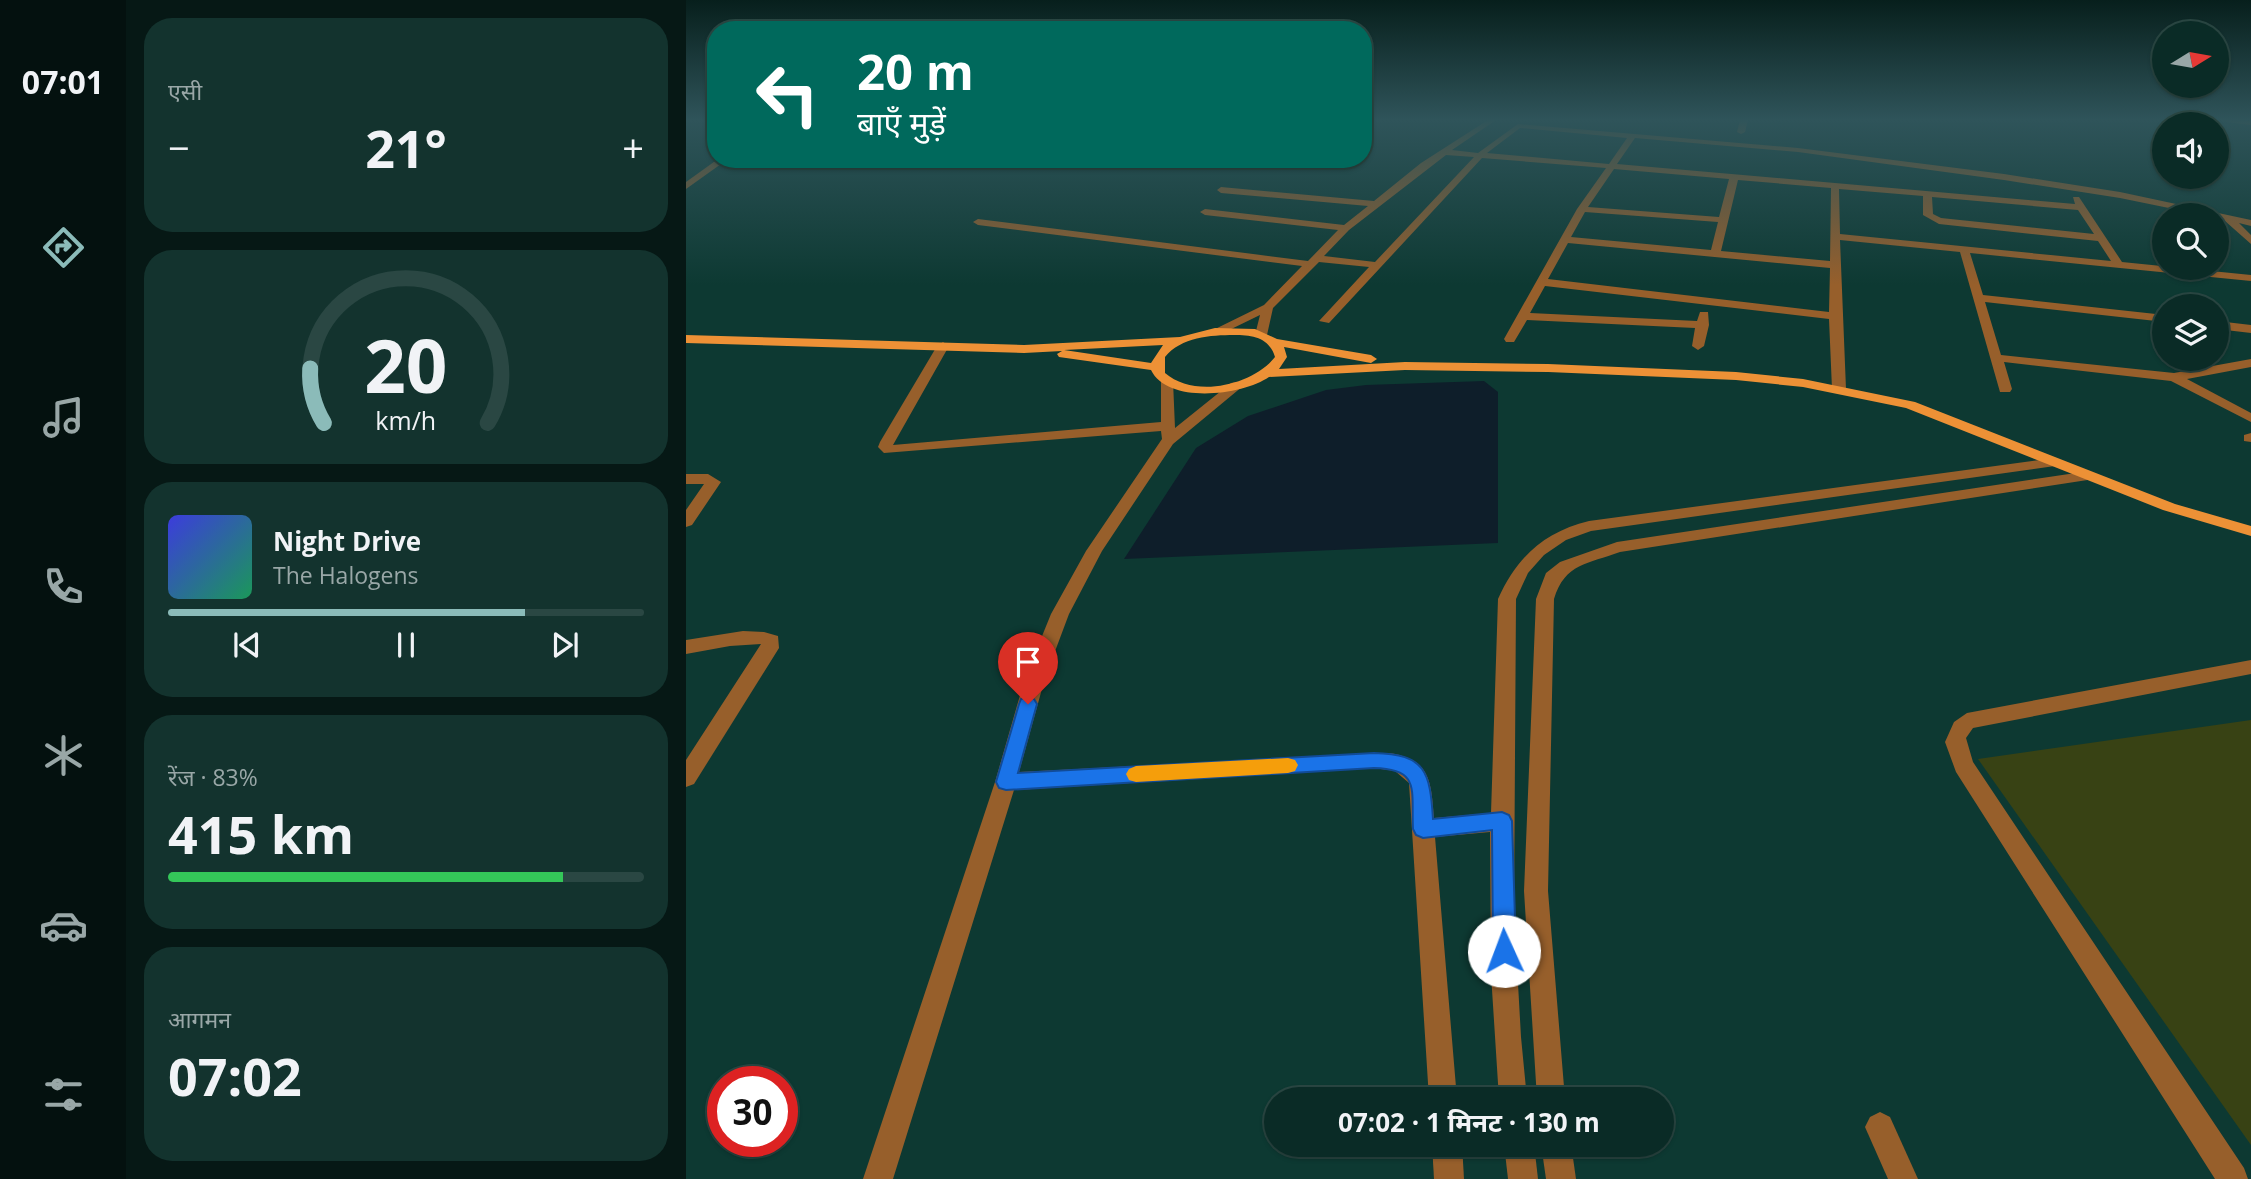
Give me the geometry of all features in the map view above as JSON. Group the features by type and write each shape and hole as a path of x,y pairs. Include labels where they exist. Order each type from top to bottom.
{"main road":[{"path":"686,339 1024,349 1183,340 1231,331 1261,335 1275,342 1405,366"},
{"path":"1183,340 1167,348 1158,357 1156,368 1159,375 1167,381 1198,389 1236,386 1268,373 1405,366 1588,369 1723,376 1839,389 1910,404 2169,507 2251,531"},
{"path":"1268,373 1281,357 1275,342"},
{"path":"1024,349 1156,368"}],"street":[{"path":"686,187 702,175"},
{"path":"1215,332 1268,307 1346,228 1414,175"},
{"path":"1325,321 1461,175"},
{"path":"1510,339 1582,209 1606,175"},
{"path":"1701,175 2080,207"},
{"path":"1981,175 2069,187 2152,203"},
{"path":"1715,253 1734,178"},
{"path":"1835,186 1835,316 1839,389"},
{"path":"2069,187 2119,265"},
{"path":"1221,190 1376,204"},
{"path":"1927,194 1928,215 1939,221 2101,238"},
{"path":"1582,209 1723,220"},
{"path":"1205,212 1346,228"},
{"path":"2229,218 2251,223"},
{"path":"978,222 1312,261 1376,265"},
{"path":"2229,223 2251,241"},
{"path":"1834,236 2251,278"},
{"path":"1567,240 1836,265"},
{"path":"1964,248 2005,389"},
{"path":"1542,282 1835,316"},
{"path":"1977,298 2152,318"},
{"path":"1698,346 1706,300"},
{"path":"1261,335 1268,307"},
{"path":"1523,316 1703,325"},
{"path":"2229,326 2251,329"},
{"path":"943,346 887,442 885,447 889,450 1168,434"},
{"path":"1997,358 2174,377 2251,363"},
{"path":"2174,377 2251,418"},
{"path":"1167,381 1168,434"},
{"path":"878,1179 1006,782 1035,678 1060,614 1094,551 1168,434 1236,386"},
{"path":"1512,1087 1508,1056 1500,847 1507,599 1518,574 1541,548 1565,533 1589,526 2055,462"},
{"path":"1549,1087 1536,891 1545,598 1552,577 1566,566 1616,547 2089,476"},
{"path":"686,479 708,479 713,482 686,522"},
{"path":"1777,500 1796,520"},
{"path":"686,647 754,637 768,638 771,641 770,648 686,778"},
{"path":"2233,1179 1964,766 1954,743 1956,732 1968,721 2251,667"},
{"path":"1006,782 1395,761 1413,768 1420,782 1442,1087"},
{"path":"1423,829 1502,821"},
{"path":"1880,1127 1903,1179"},
{"path":"1448,1157 1449,1179"},
{"path":"1520,1157 1523,1179"},
{"path":"1557,1157 1560,1179"}],"green space":[{"path":"2251,720 2251,1145 1978,759"}],"water":[{"path":"1484,381 1498,392 1498,543 1124,559 1196,448 1248,416 1326,390 1366,385"}],"slow traffic":[{"path":"1136,774 1288,765"}],"route":[{"path":"1028,704 1006,782 1374,760 1395,761 1413,768 1420,782 1423,829 1502,821 1500,847 1504,951"}]}
